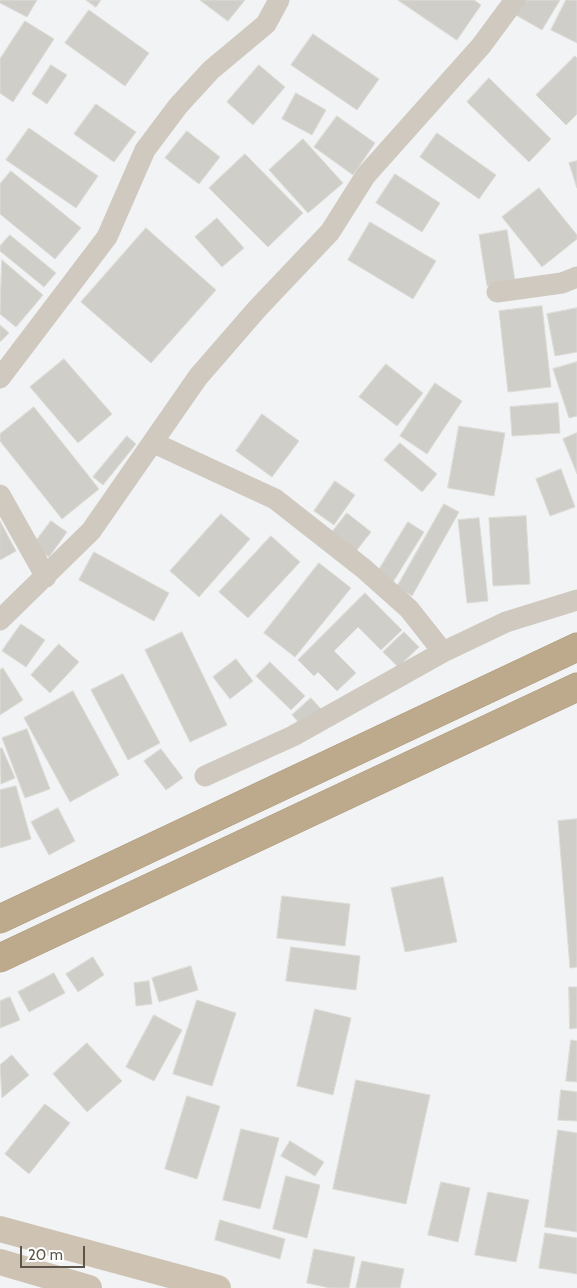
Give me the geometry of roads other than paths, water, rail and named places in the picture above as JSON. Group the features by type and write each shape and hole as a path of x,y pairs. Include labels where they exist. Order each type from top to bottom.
{"highway":[{"path":"0,919 577,647"},
{"path":"0,958 577,687"}],"main road":[{"path":"0,1229 218,1288"},
{"path":"0,1262 89,1288"}],"street":[{"path":"0,378 106,238 145,150 172,113 212,70 266,24 279,0"},
{"path":"0,620 91,531 204,370 257,309 330,232 366,175 481,46 515,0"},
{"path":"497,292 562,283 577,277"},
{"path":"168,421 197,463"},
{"path":"154,443 274,499 363,568 409,609 442,652"},
{"path":"0,495 46,577"},
{"path":"205,776 293,736 442,652 506,622 577,600"}]}
